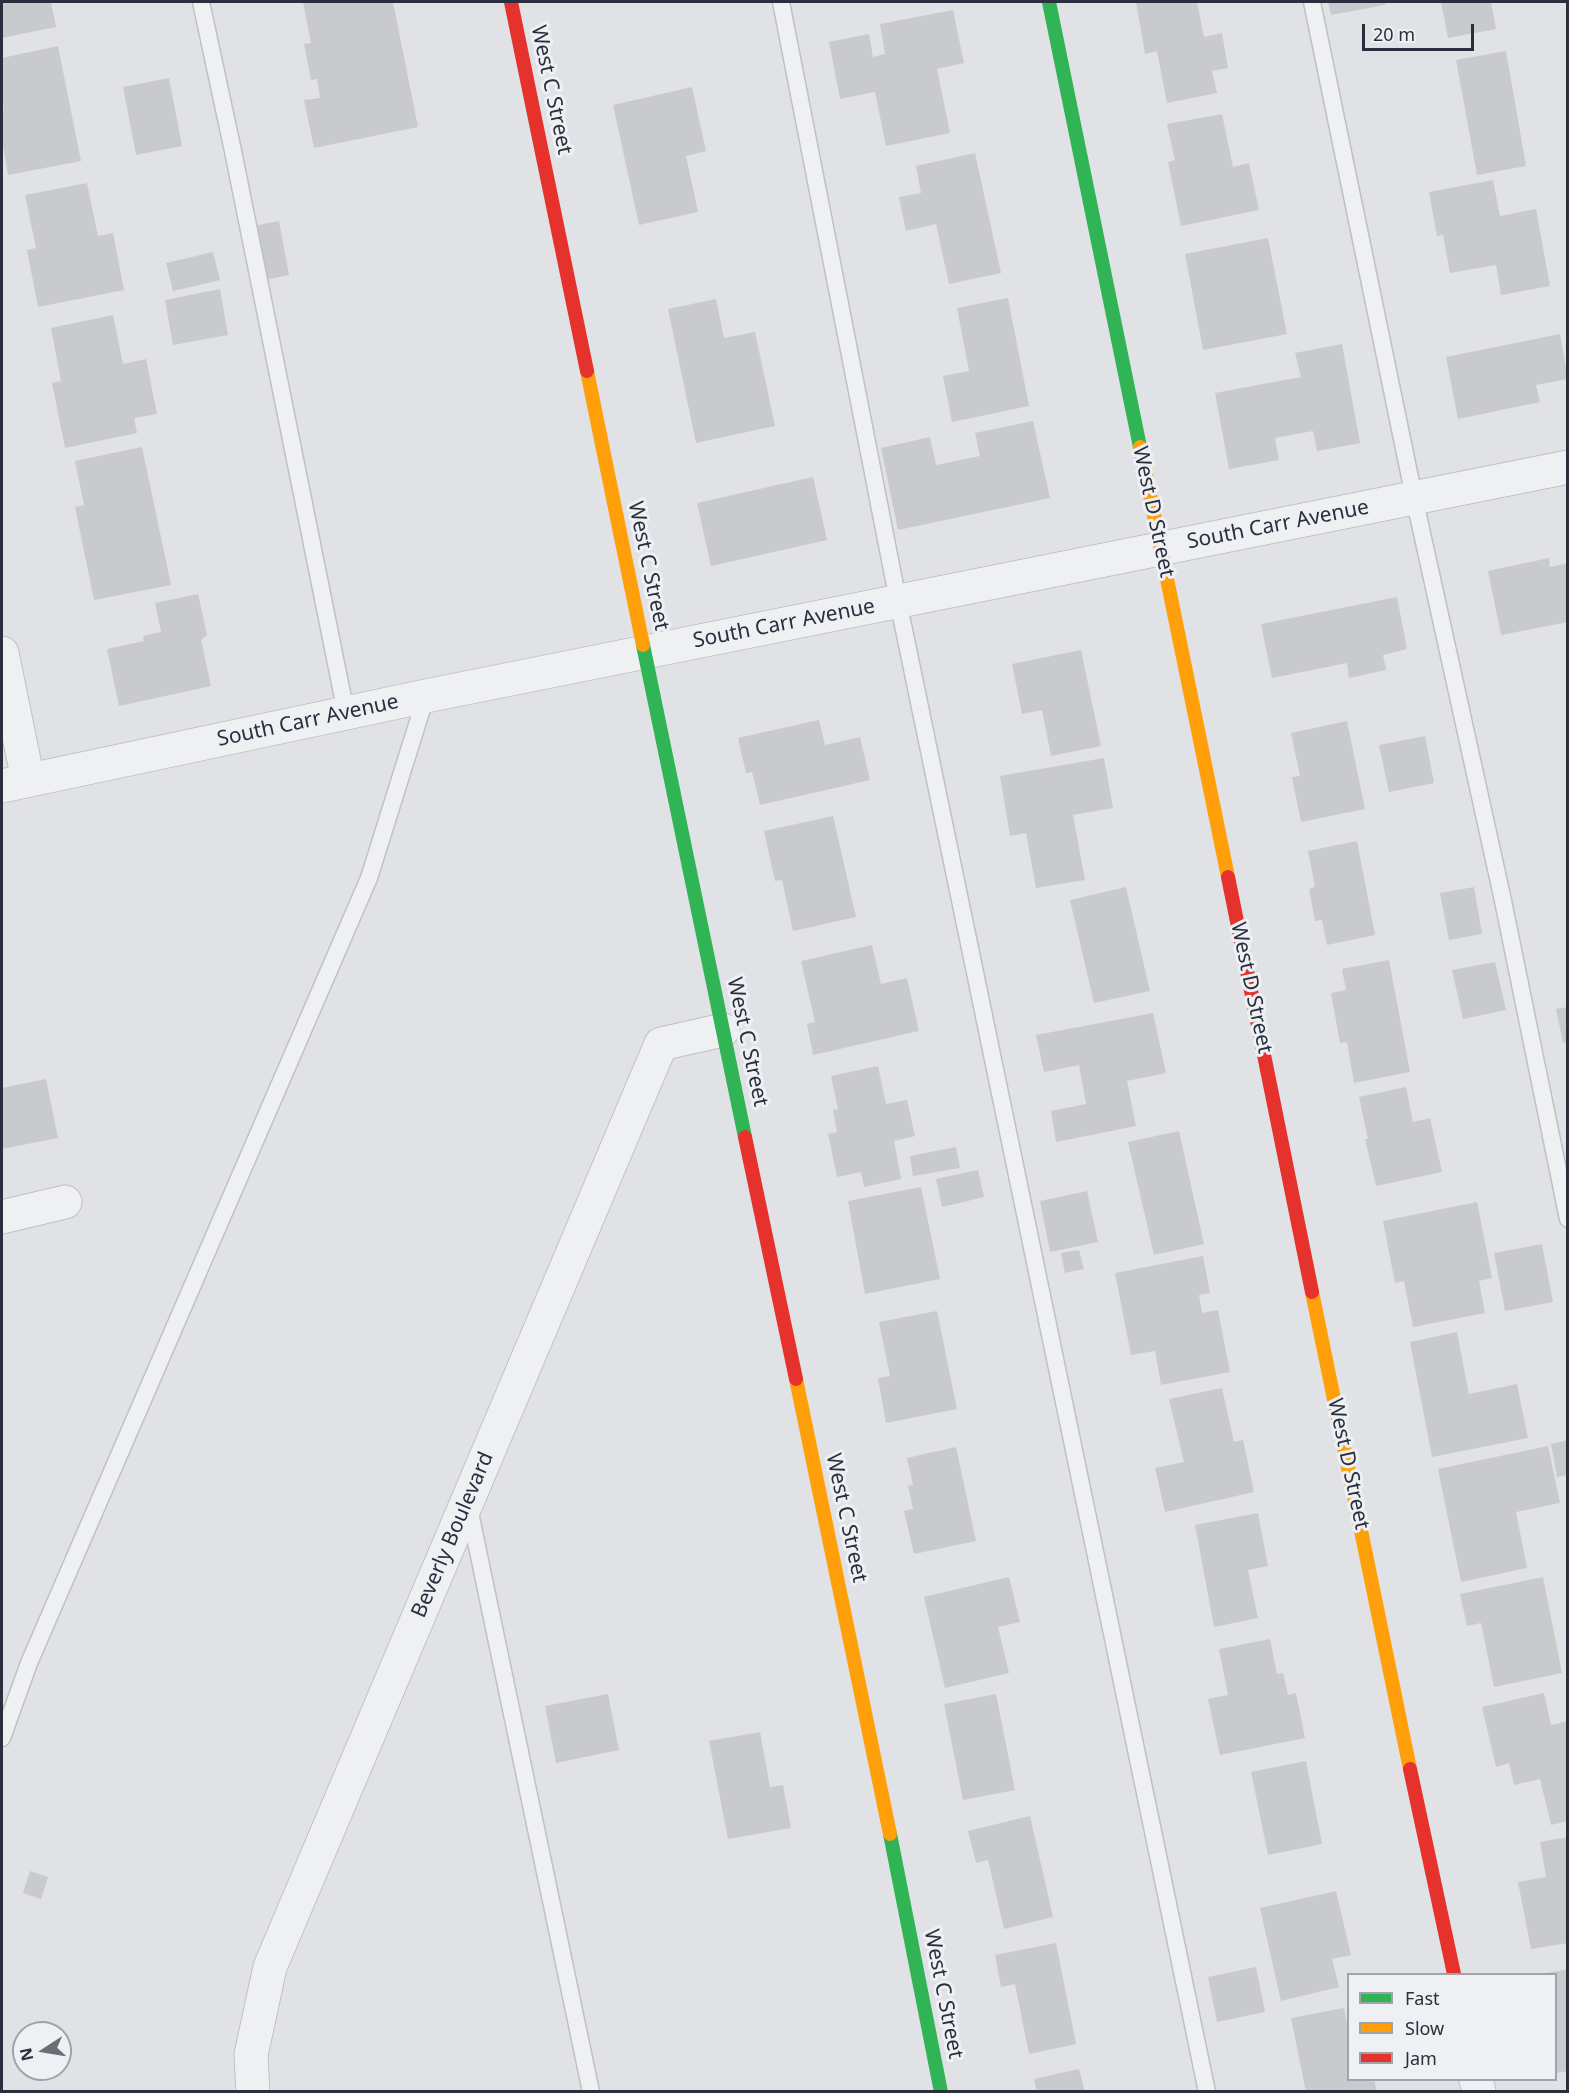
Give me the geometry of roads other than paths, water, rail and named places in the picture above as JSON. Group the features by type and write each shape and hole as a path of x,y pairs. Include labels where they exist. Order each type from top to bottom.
{"street":[{"name":"West C Street","path":"512,2 644,652 865,1709 941,2091"},
{"name":"West D Street","path":"1049,2 1399,1716 1454,1973"},
{"name":"South Carr Avenue","path":"15,783 426,696 1568,467"},
{"path":"2,653 15,783"},
{"name":"Beverly Boulevard","path":"253,2091 251,2055 270,1967 661,1044 723,1030"},
{"path":"2,1216 65,1202"}],"lane":[{"path":"201,2 346,713"},
{"path":"781,2 898,601 1207,2091"},
{"path":"1311,2 1414,497 1502,896 1568,1219"},
{"path":"2,1738 29,1663 369,878 426,696"},
{"path":"468,1501 591,2091"}]}
